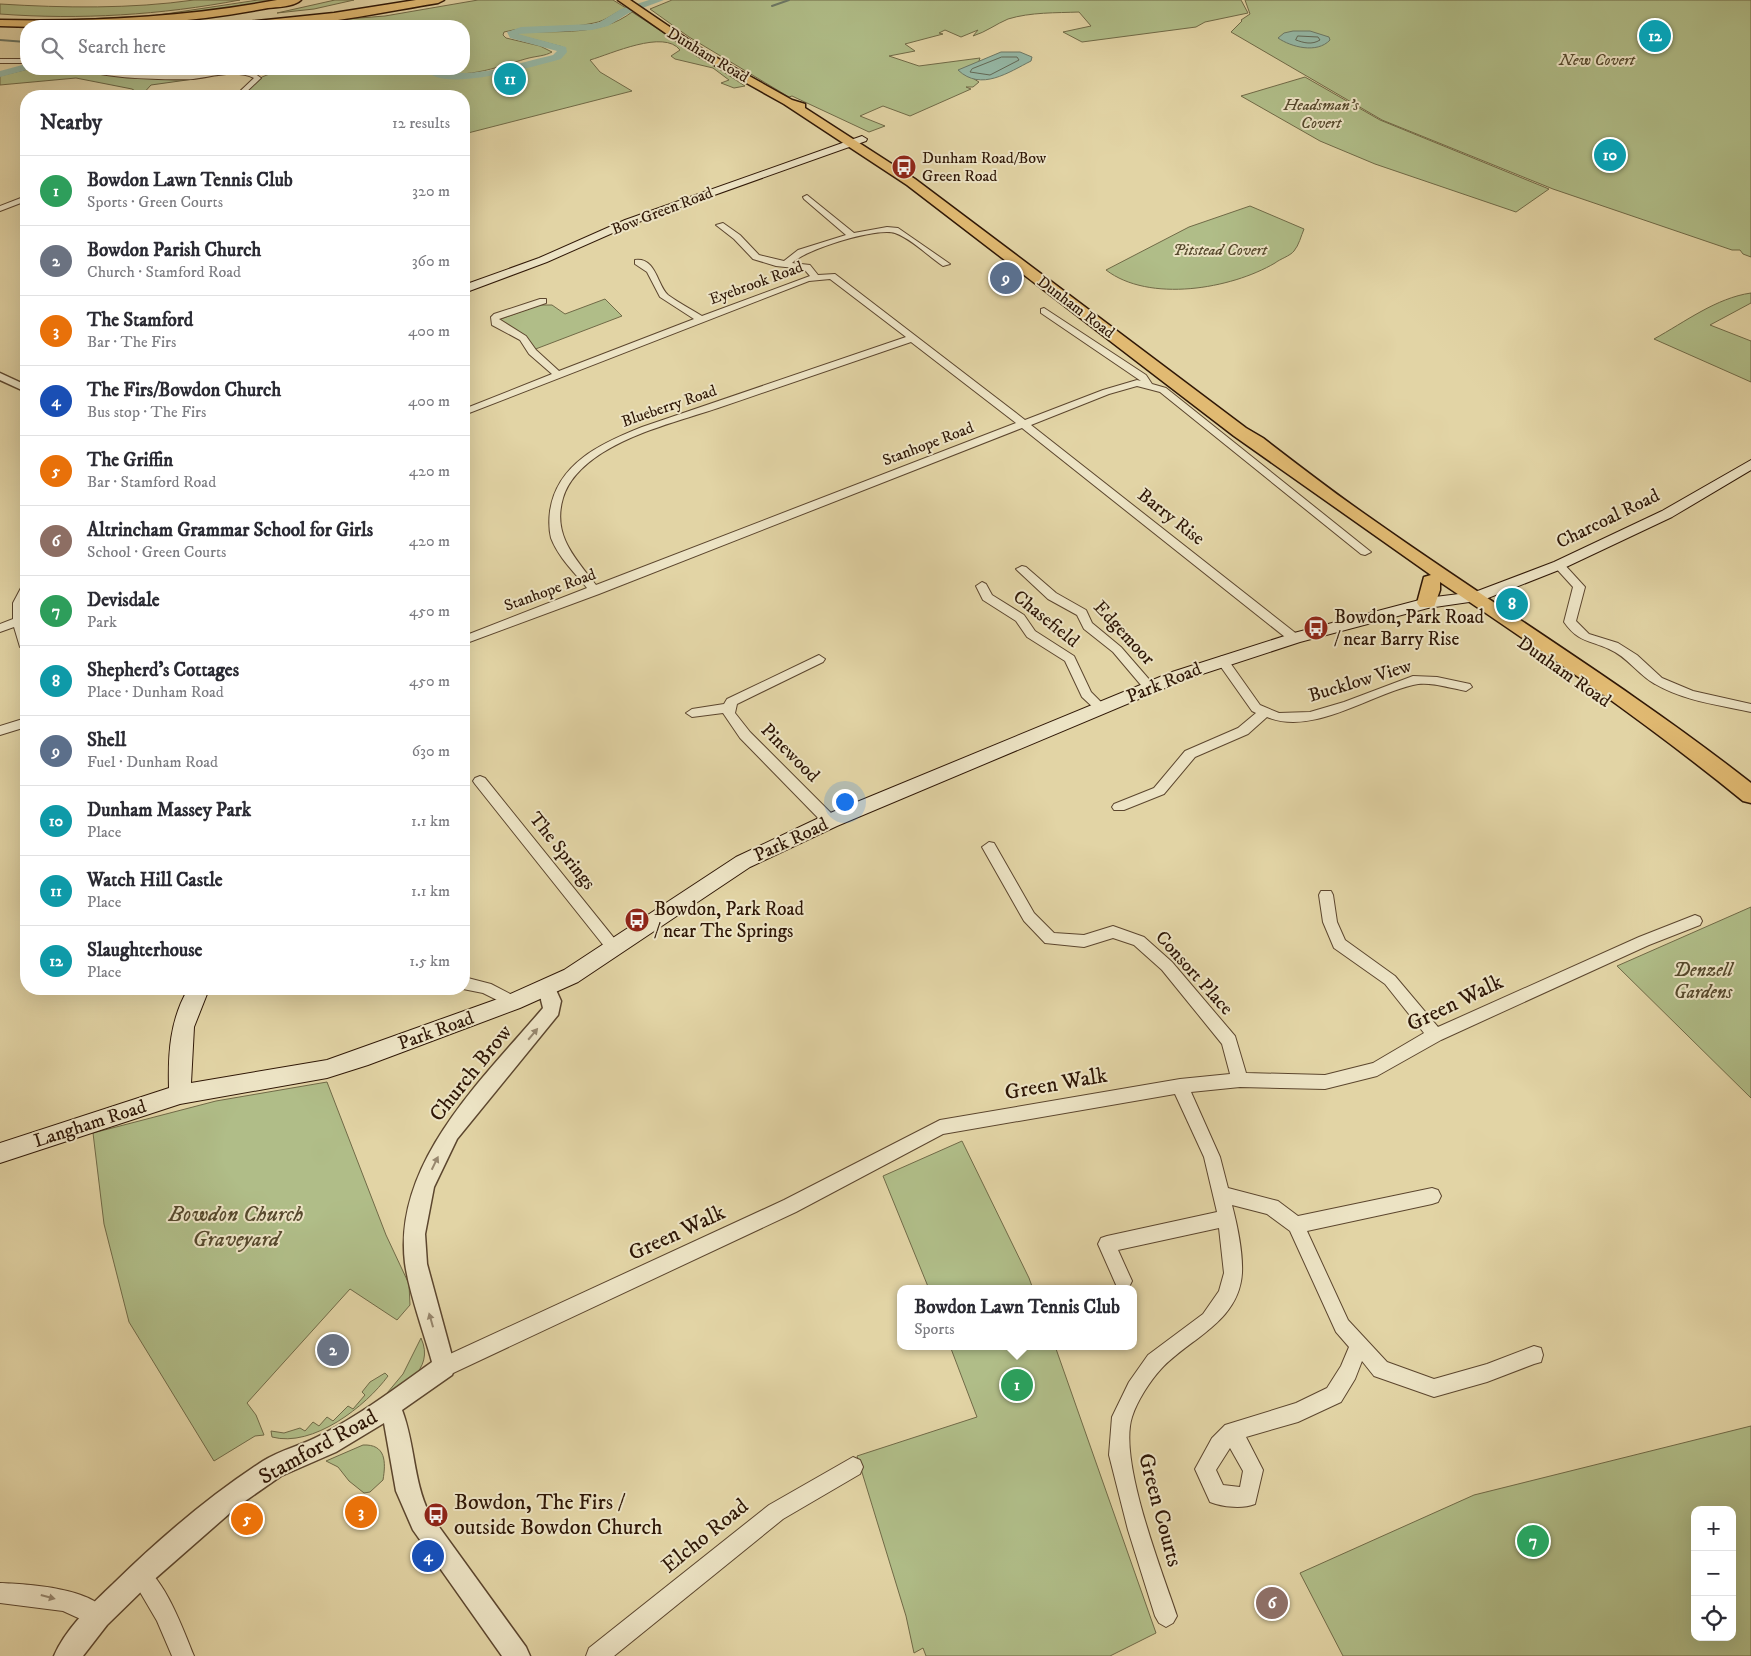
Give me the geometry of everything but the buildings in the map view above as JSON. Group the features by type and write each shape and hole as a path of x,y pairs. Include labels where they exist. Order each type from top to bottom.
{"highway":[{"path":"61,20 152,14 247,0"},
{"path":"296,20 438,0"},
{"path":"145,20 300,2"},
{"path":"208,20 227,18 300,2"},
{"name":"Dunham Road","path":"629,2 640,12 704,55 788,102 818,114 856,140 902,178 911,182 1240,432 1250,446 1313,496 1428,573 1476,598 1610,688 1686,743 1751,796"},
{"path":"0,16 72,18 152,14"},
{"path":"0,22 20,21"},
{"path":"0,22 20,23"},
{"path":"0,29 20,30"},
{"path":"1427,603 1431,590 1428,573"},
{"name":"Dunham Road","path":"1428,573 1454,598 1502,628 1673,747 1751,796"},
{"path":"1476,598 1478,604 1501,622 1502,628"}],"main road":[{"name":"Bow Green Road","path":"470,287 543,260 629,222 856,140"},
{"name":"Charcoal Road","path":"1476,598 1559,565 1667,514 1751,464"},
{"name":"Park Road","path":"180,1094 327,1069 360,1059 513,1002 571,976 743,862 830,821 1101,708 1222,660 1294,638 1427,603 1454,598 1476,598"},
{"path":"180,1094 182,1029 188,1010 196,995"},
{"name":"Langham Road","path":"0,1153 180,1094"}],"street":[{"path":"0,61 20,60"},
{"path":"146,75 186,77 216,75"},
{"path":"246,90 258,78 252,75"},
{"path":"807,197 852,236"},
{"path":"0,209 20,201"},
{"path":"720,225 756,257 807,267 816,278"},
{"path":"786,264 801,252 852,236 884,229 895,230 946,264"},
{"path":"638,262 652,271 663,295 702,319"},
{"name":"Eyebrook Road","path":"470,410 776,290 816,278 832,276 1025,425"},
{"path":"544,301 497,316 494,319 495,323 523,338 532,352 558,375"},
{"path":"1044,311 1143,377 1148,385"},
{"name":"Blueberry Road","path":"595,591 557,538 555,514 555,503 567,479 593,454 621,438 912,338"},
{"path":"0,376 20,386"},
{"name":"Stanhope Road","path":"470,638 1130,384 1148,385 1163,390 1365,552"},
{"name":"Barry Rise","path":"1025,425 1294,638"},
{"path":"1559,565 1579,587 1570,622 1585,637 1614,646 1633,658 1658,681 1690,695 1751,708"},
{"name":"Edgemoor","path":"1022,569 1052,596 1082,613 1084,623 1121,654 1129,667 1150,688"},
{"name":"Chasefield","path":"982,586 987,597 1020,618 1031,634 1070,659 1086,694 1101,708"},
{"path":"20,598 18,621 20,628"},
{"path":"0,628 18,621"},
{"path":"692,713 730,708 731,702 819,659"},
{"path":"1118,807 1159,791 1190,754 1243,730 1265,712 1256,708 1222,660"},
{"name":"Bucklow View","path":"1265,712 1278,717 1310,716 1348,705 1413,680 1437,681 1466,687"},
{"name":"Pinewood","path":"730,708 729,714 745,735 830,821"},
{"path":"0,731 20,724"},
{"name":"The Springs","path":"480,781 613,947"},
{"name":"Consort Place","path":"989,847 1029,917 1050,939 1084,941 1113,932 1139,941 1167,966 1228,1041 1240,1080"},
{"path":"1326,895 1330,922 1338,944 1390,980 1435,1035"},
{"name":"Green Walk","path":"444,1367 790,1206 940,1127 1180,1086 1240,1080 1325,1082 1377,1069 1435,1035 1644,941 1695,921"},
{"path":"470,985 486,988 513,1002"},
{"name":"Church Brow","path":"444,1367 416,1264 414,1234 424,1186 450,1133 552,1010 552,1001 547,988"},
{"name":"Green Courts","path":"1166,1616 1138,1530 1119,1455 1122,1418 1136,1389 1155,1362 1209,1320 1227,1295 1232,1273 1227,1218 1212,1157 1180,1086"},
{"path":"1221,1194 1272,1207 1296,1225 1342,1326 1381,1369 1434,1388 1487,1372 1534,1354"},
{"path":"1296,1225 1432,1196"},
{"path":"1123,1281 1107,1244 1227,1218"},
{"path":"1232,1432 1298,1412 1334,1395 1348,1372 1359,1344"},
{"name":"Stamford Road","path":"67,1656 98,1616 140,1575 230,1498 274,1468 328,1444 390,1408 444,1367"},
{"path":"390,1408 401,1441 408,1489 415,1511 426,1531 517,1656"},
{"name":"Elcho Road","path":"597,1656 776,1512 853,1467"},
{"path":"140,1575 153,1591 170,1623 183,1656"},
{"path":"0,1593 43,1595 87,1609 98,1616"}],"green space":[{"path":"194,0 240,0 150,13 120,15 30,16 0,14 0,4 97,7 146,5"},
{"path":"258,0 287,0 133,19 62,20 152,16"},
{"path":"335,0 354,0 314,9 277,13"},
{"path":"478,0 613,0 626,8 594,23 527,28 504,32 503,35 506,38 540,46 552,52 470,73 470,20 334,20 385,16"},
{"path":"672,0 1241,0 1248,13 1205,22 1196,27 1082,42 1063,32 1091,26 1079,12 1043,13 1008,19 973,36 978,30 961,37 945,30 939,33 943,34 905,44 915,51 889,56 919,66 980,58 978,64 966,74 979,82 973,87 966,87 971,89 910,116 883,106 860,116 885,126 869,132 792,96 789,97 689,37 650,9"},
{"name":"New Covert","path":"1245,0 1751,0 1751,257 1743,254 1740,250 1732,250 1553,189 1382,120 1231,32 1241,20 1250,14"},
{"path":"632,12 745,86 734,88 721,83 729,80 713,68 675,59 671,56 680,50 672,44 650,42 590,60 600,72 632,91 470,132 470,90 248,90 267,75 468,76 562,56 563,47 517,35 520,32 579,31 593,29 620,20"},
{"path":"20,71 20,75 133,75 194,79 151,85 146,90 134,90 76,78 0,85 0,76"},
{"name":"Headsman's Covert","path":"1305,77 1380,120 1549,189 1516,212 1375,164 1320,141 1241,96"},
{"name":"Pitstead Covert","path":"1250,206 1304,229 1292,253 1257,272 1236,280 1214,285 1190,289 1167,289 1144,286 1124,280 1106,270 1189,227"},
{"path":"1751,293 1751,303 1710,325 1751,341 1751,382 1654,339 1713,305"},
{"path":"605,299 622,316 533,350 527,338 498,320 539,305 552,305 565,314"},
{"name":"Denzell Gardens","path":"1751,907 1751,1098 1617,966"},
{"name":"Bowdon Church Graveyard","path":"327,1082 386,1235 409,1284 410,1305 397,1320 350,1289 247,1403 256,1415 264,1435 255,1436 214,1461 129,1322 104,1224 93,1133 216,1101"},
{"path":"962,1141 1032,1285 927,1285 883,1176"},
{"path":"421,1338 424,1360 420,1369 405,1385 377,1405 403,1374"},
{"path":"952,1350 1056,1350 1156,1633 1110,1656 926,1656 923,1648 914,1653 906,1616 857,1456 977,1417"},
{"path":"385,1373 388,1376 378,1388 366,1400 337,1422 304,1436 288,1439 272,1437 271,1431 284,1433 300,1428 305,1431 313,1422 319,1426 327,1417 333,1421 348,1406 353,1409 365,1395 362,1392 370,1382"},
{"path":"1751,1426 1751,1656 1343,1656 1300,1573 1474,1495"},
{"path":"363,1445 371,1445 380,1451 384,1461 383,1480 370,1492 364,1493 349,1481 338,1467 326,1461"}],"water":[{"path":"1310,31 1329,37 1330,40 1318,47 1304,48 1278,38 1284,33"},
{"path":"1001,52 1020,52 1032,57 1031,61 1014,70 985,80 967,76 958,70"}],"waterway":[{"path":"445,75 476,75 557,57 562,52 562,49 514,36 512,32 592,27 604,24 625,11 659,0"},
{"path":"772,6 789,0"},
{"path":"0,40 20,42"},
{"path":"0,74 20,69"}],"place":[{"name":"Slaughterhouse","path":"1655,36"},
{"name":"Watch Hill Castle","path":"510,79"},
{"name":"Dunham Massey Park","path":"1610,155"},
{"name":"Dunham Road/Bow Green Road","path":"904,167"},
{"name":"Shell","path":"1006,278"},
{"name":"Shepherd's Cottages","path":"1512,604"},
{"name":"Bowdon, Park Road / near Barry Rise","path":"1316,628"},
{"name":"Bowdon, Park Road / near The Springs","path":"637,920"},
{"name":"Bowdon Parish Church","path":"333,1350"},
{"name":"Bowdon Lawn Tennis Club","path":"1017,1385"},
{"name":"The Stamford","path":"361,1512"},
{"name":"Bowdon, The Firs / outside Bowdon Church","path":"436,1515"},
{"name":"The Griffin","path":"247,1519"},
{"name":"Devisdale","path":"1533,1541"},
{"name":"The Firs/Bowdon Church","path":"428,1556"},
{"name":"Altrincham Grammar School for Girls","path":"1272,1603"}]}
